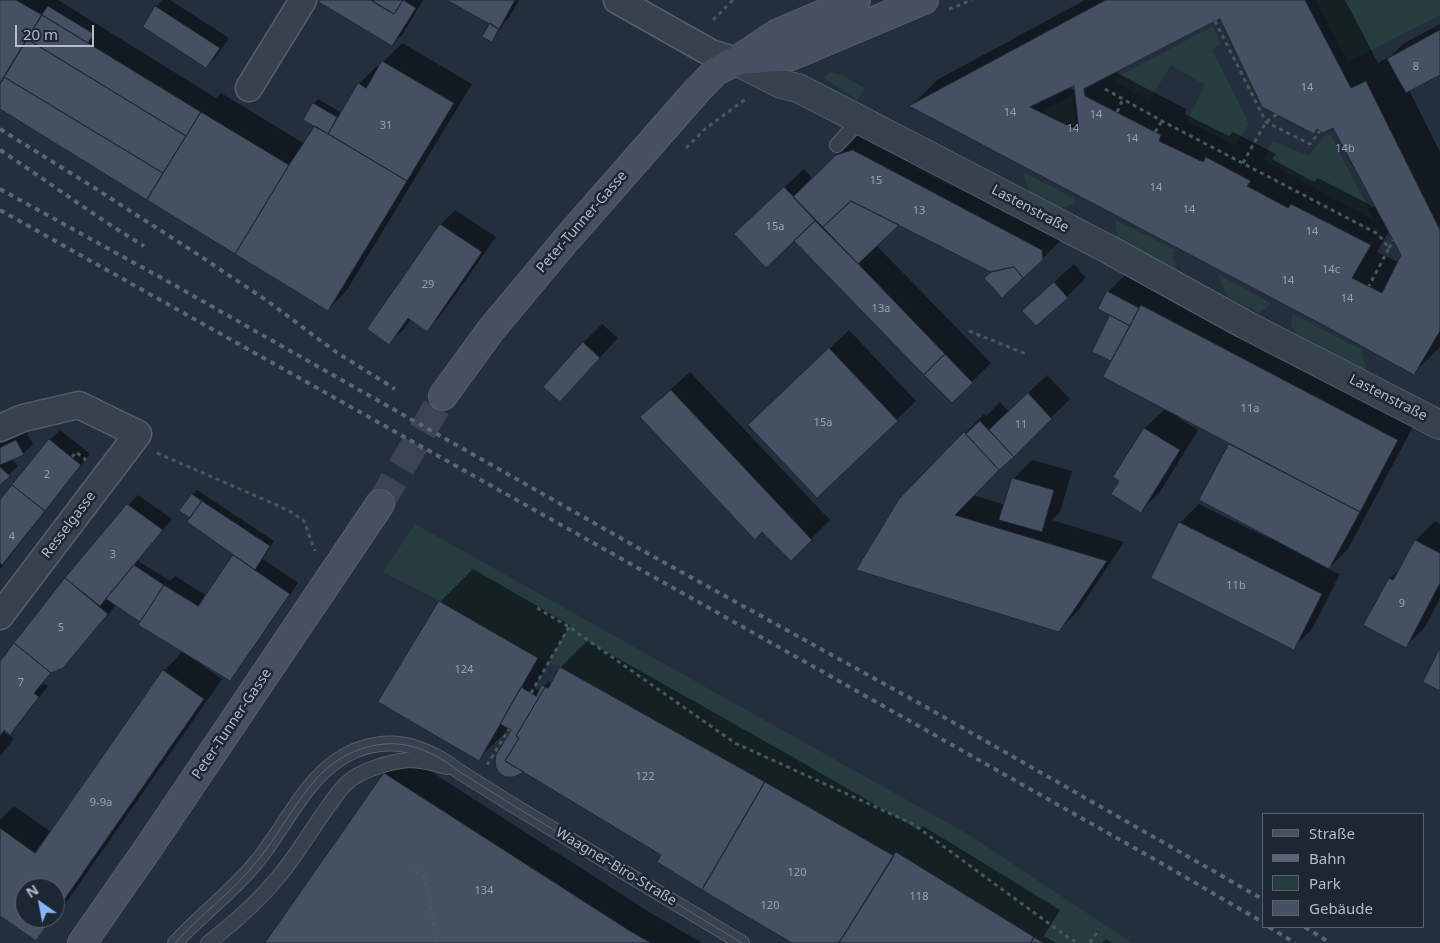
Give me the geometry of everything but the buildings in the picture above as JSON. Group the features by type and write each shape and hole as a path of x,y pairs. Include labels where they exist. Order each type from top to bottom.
{"main road":[{"name":"Peter-Tunner-Gasse","path":"443,396 490,331 627,170 716,71 736,61 778,33 856,0"},
{"name":"Peter-Tunner-Gasse","path":"736,61 791,56 924,0"},
{"name":"Peter-Tunner-Gasse","path":"82,943 198,775 380,504"}],"street":[{"path":"249,88 303,0"},
{"name":"Lastenstraße","path":"617,0 711,53 736,61 781,84 798,88 860,120 1108,249 1250,327 1440,425"},
{"path":"0,428 23,418 79,405 135,438"},
{"name":"Resselgasse","path":"0,616 135,438"}],"lane":[{"path":"837,145 860,120"},
{"name":"Waagner-Biro-Straße","path":"175,943 246,875 264,854 297,804 324,770 338,759 356,751 372,745 395,743 416,747 437,755 491,792 742,943"},
{"path":"208,943 234,922 280,875 348,782 365,772 411,760 437,764 460,771"}],"path":[{"path":"712,20 733,0"},
{"path":"1215,21 1266,122 1310,144 1320,131"},
{"path":"1105,89 1162,121 1378,234 1389,248"},
{"path":"1116,112 1123,99"},
{"path":"1243,163 1266,122 1277,114"},
{"path":"1155,132 1162,121"},
{"path":"1369,286 1393,240"},
{"path":"969,331 1026,354"},
{"path":"135,438 288,510 304,521 317,555"},
{"path":"537,608 570,626 735,743 913,824 1070,939 1079,943"},
{"path":"531,693 570,626"},
{"path":"409,866 424,879 436,943"},
{"path":"424,879 428,873"},
{"path":"1090,943 1099,928"},
{"path":"1067,943 1070,939"}],"green space":[{"path":"1315,0 1440,0 1440,15 1348,62"},
{"path":"1213,26 1221,44 1212,50 1249,124 1235,146 1187,121 1205,85 1171,65 1149,101 1111,80"},
{"path":"830,72 844,76 863,87 864,91 857,100 824,78"},
{"path":"1072,96 1076,127 1041,111"},
{"path":"1330,134 1375,221 1263,160 1273,141 1309,156 1324,136"},
{"path":"919,161 955,180 955,186 952,188 915,168"},
{"path":"1023,172 1075,199 1076,202 1064,207 1058,207 1042,201 1030,194"},
{"path":"1116,220 1175,250 1172,253 1176,269 1174,272 1120,241 1116,231"},
{"path":"1218,274 1271,303 1259,313 1227,297"},
{"path":"1293,314 1362,350 1366,370 1364,371 1296,335 1292,325"},
{"path":"415,524 971,836 1132,943 1044,943 896,852 894,856 560,667 538,658 439,601 383,572"}],"tunnel":[{"path":"380,504 443,396"}],"tram line":[{"path":"175,943 249,871 305,793 326,769 338,760 356,751 366,747 387,744 407,745 440,758 511,804 742,943"}],"railway":[{"path":"0,129 191,250 266,300 336,352 395,389"},
{"path":"0,150 144,246"},
{"path":"0,189 167,281 647,553 926,707 1262,899"},
{"path":"0,210 816,668 1262,922"},
{"path":"1271,928 1295,943"},
{"path":"1307,928 1330,943"}]}
